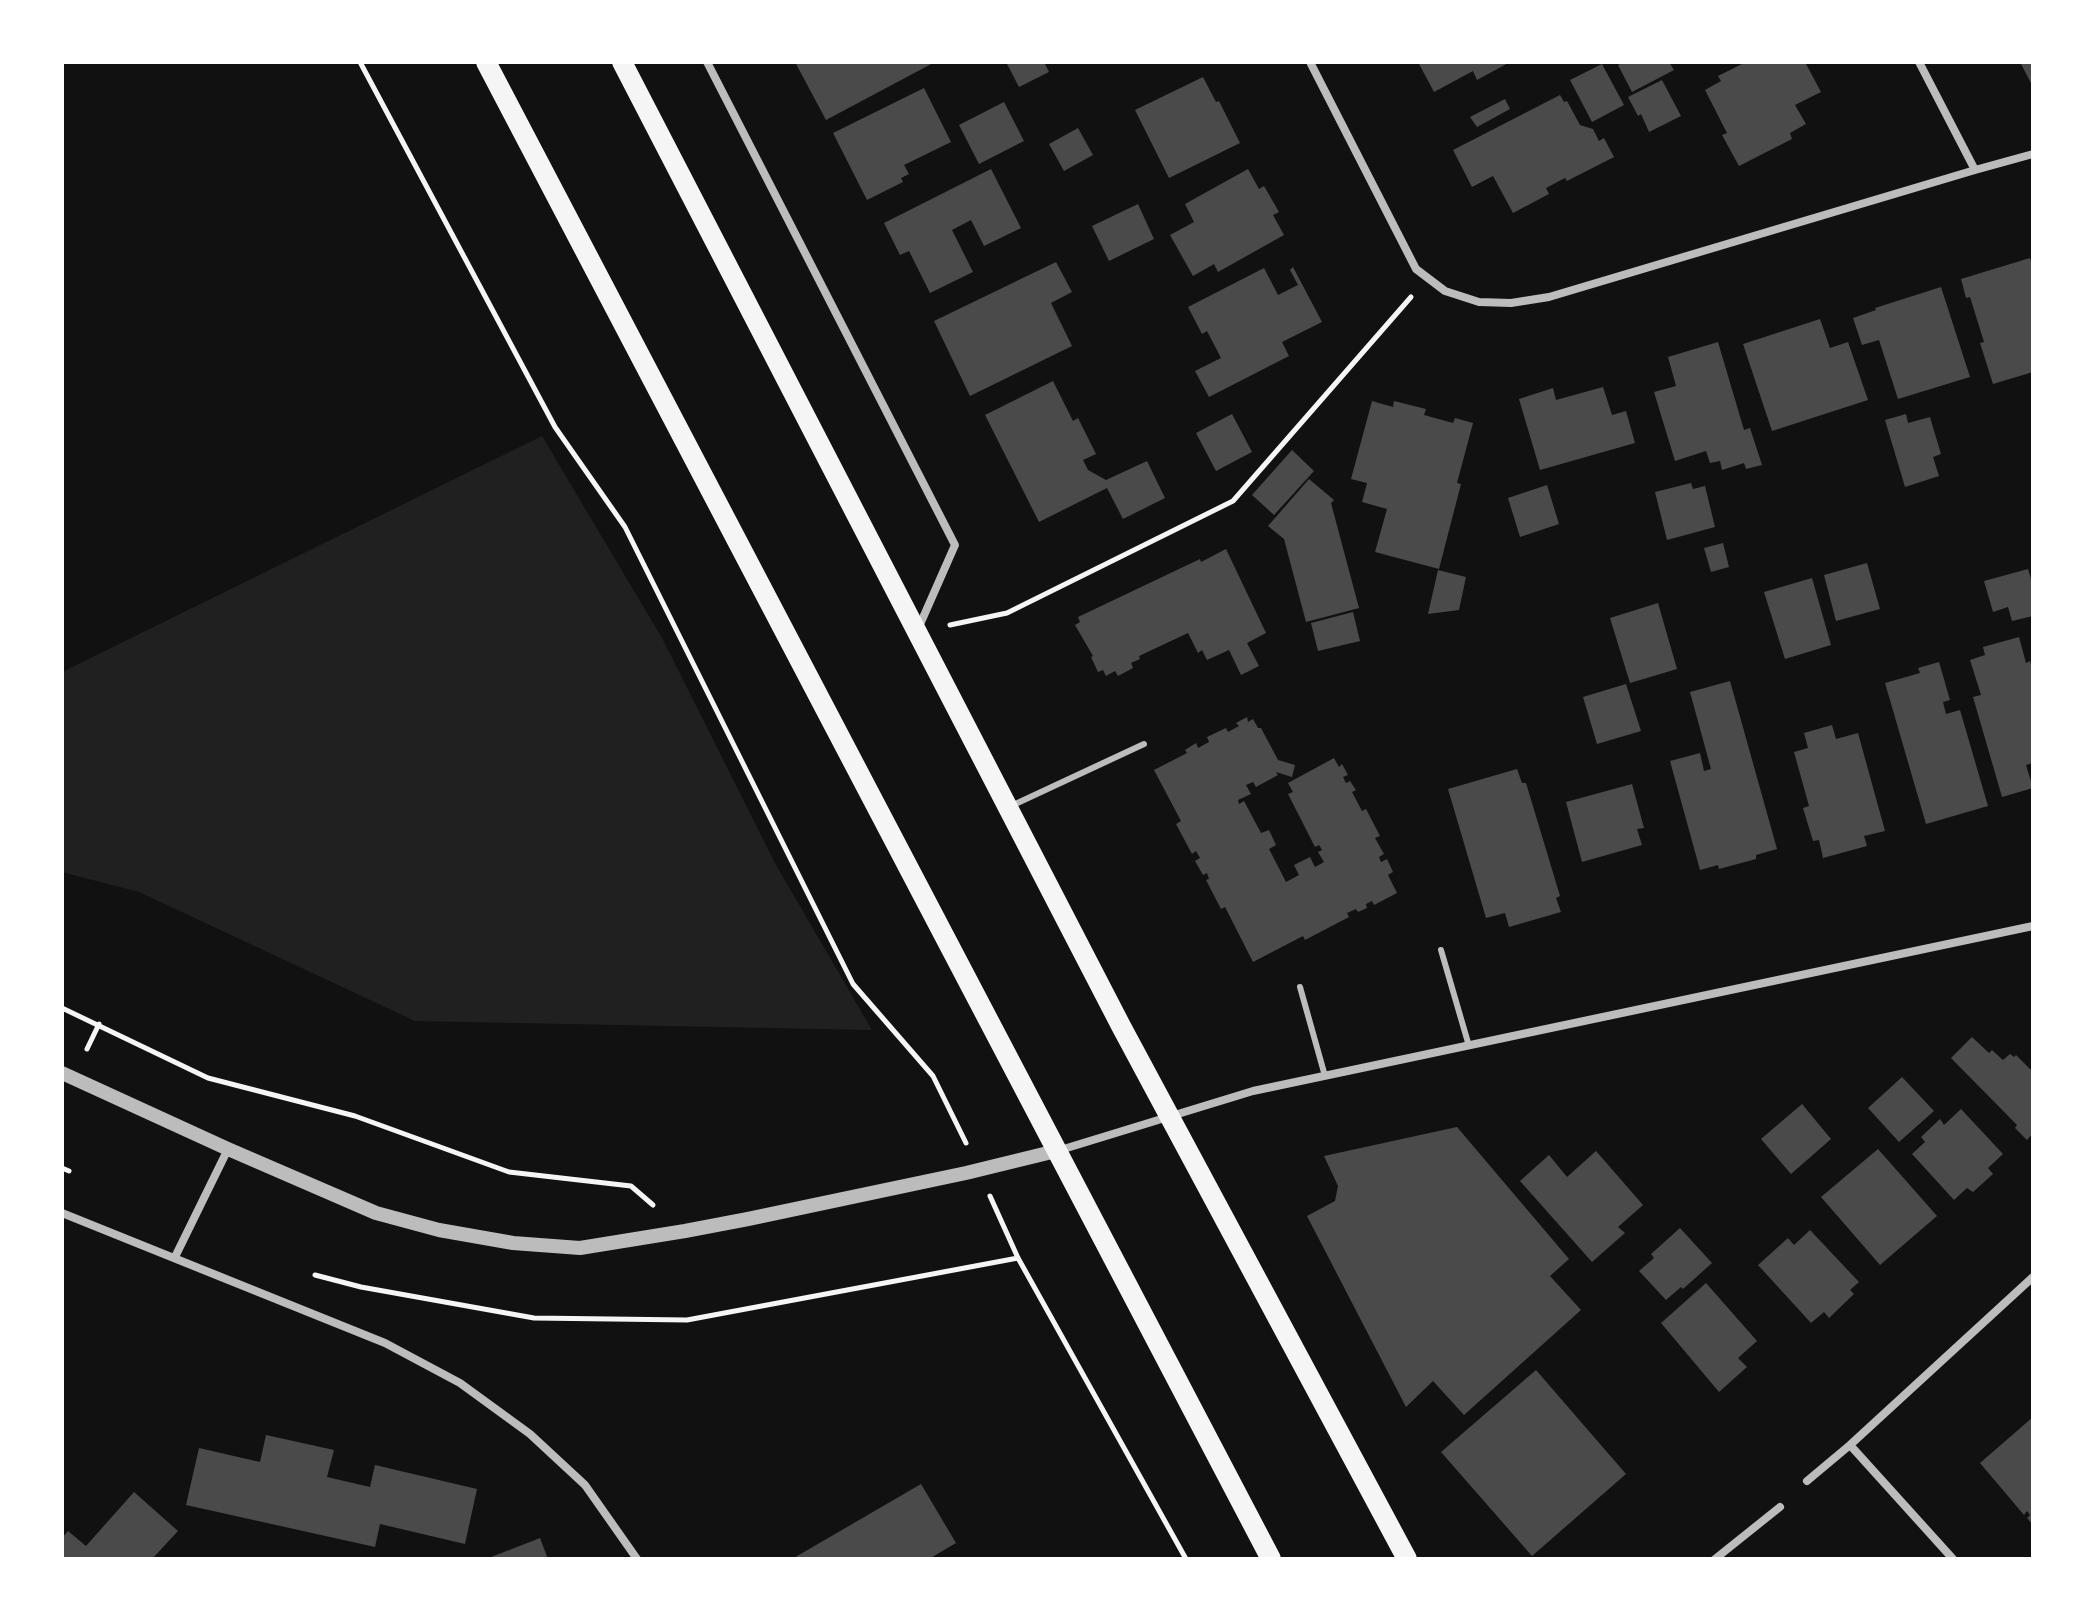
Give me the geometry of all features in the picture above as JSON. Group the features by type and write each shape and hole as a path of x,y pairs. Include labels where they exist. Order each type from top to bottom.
{"main road":[{"path":"486,62 1271,1559"},
{"path":"622,62 1169,1116 1407,1559"}],"street":[{"path":"707,62 955,545 917,632"},
{"path":"1310,62 1416,269 1445,291 1479,302 1511,303 1549,297 2033,154"},
{"path":"1919,62 1975,170"},
{"path":"62,1073 376,1213 439,1230 498,1240 580,1248 748,1219 966,1173 1056,1151 1253,1091 2032,926"},
{"path":"175,1257 228,1149"},
{"path":"62,1213 385,1343 460,1383 530,1434 585,1485 637,1559"},
{"path":"1807,1481 2033,1277"},
{"path":"1850,1445 1953,1559"},
{"path":"1715,1559 1780,1507"}],"lane":[{"path":"1008,807 1144,744"},
{"path":"1441,950 1469,1046"},
{"path":"1300,987 1325,1076"}],"path":[{"path":"360,62 555,427 625,527 853,984 933,1076"},
{"path":"917,632 1007,613 1233,501 1428,278"},
{"path":"62,1008 208,1078 355,1116 509,1172 631,1186 685,1231"},
{"path":"87,1049 99,1024"},
{"path":"1001,1222 1018,1258 1186,1559"},
{"path":"315,1275 361,1287 534,1318 687,1320 1018,1258"}],"shaded area":[{"path":"542,436 662,638 776,865 872,1030 415,1021 139,892 62,872 62,672"}],"building":[{"path":"795,62 935,62 826,120"},
{"path":"1006,62 1044,62 1049,72 1019,87"},
{"path":"1418,62 1510,62 1477,80 1473,71 1434,92"},
{"path":"1624,62 1669,62 1674,70 1632,92 1618,65"},
{"path":"1746,62 1805,62 1821,92 1795,105 1806,124 1790,133 1792,139 1739,166 1722,135 1727,133 1705,90 1721,81 1718,76"},
{"path":"2020,62 2033,62 2033,87"},
{"path":"1602,64 1624,105 1592,122 1570,80"},
{"path":"1203,77 1240,143 1169,178 1135,110"},
{"path":"1662,80 1681,116 1649,132 1641,114 1638,116 1628,97"},
{"path":"924,88 951,142 904,165 909,174 901,178 903,182 867,200 833,133"},
{"path":"1560,95 1564,102 1567,101 1580,125 1593,129 1599,141 1604,138 1614,157 1546,188 1549,194 1513,213 1493,176 1472,187 1453,150"},
{"path":"1505,99 1510,109 1477,127 1470,117"},
{"path":"1004,102 1024,141 979,164 959,125"},
{"path":"1078,128 1093,155 1064,171 1049,144"},
{"path":"991,169 1021,228 984,246 971,220 952,230 973,272 930,293 909,251 900,255 884,223"},
{"path":"1248,169 1259,189 1264,186 1279,212 1273,215 1284,235 1218,272 1214,264 1193,276 1170,235 1194,222 1185,204"},
{"path":"1138,204 1154,239 1109,261 1092,226"},
{"path":"2030,258 2033,268 2033,372 1993,384 1980,343 1984,342 1961,279"},
{"path":"1056,262 1072,292 1051,303 1072,346 970,396 934,321"},
{"path":"1293,267 1322,322 1282,342 1289,356 1209,397 1195,371 1221,358 1207,331 1202,334 1188,307 1264,268 1278,295 1298,285 1290,270"},
{"path":"1941,287 1970,377 1898,399 1879,340 1862,345 1853,318"},
{"path":"1820,319 1830,348 1848,342 1868,400 1772,431 1743,344"},
{"path":"1718,342 1744,430 1750,428 1762,465 1746,469 1744,463 1722,470 1720,461 1710,463 1706,451 1675,461 1654,392 1676,386 1668,357"},
{"path":"1053,381 1073,421 1078,418 1096,454 1083,460 1088,470 1106,480 1147,461 1165,498 1123,519 1107,488 1039,522 985,415"},
{"path":"1603,387 1612,415 1626,411 1635,443 1540,470 1519,399 1553,388 1556,400"},
{"path":"1372,401 1393,407 1394,401 1426,409 1424,415 1453,423 1455,418 1473,423 1439,569 1375,552 1387,509 1362,502 1367,483 1351,479"},
{"path":"1232,414 1252,452 1216,471 1196,433"},
{"path":"1906,414 1908,423 1930,417 1941,454 1933,457 1939,476 1905,487 1885,420"},
{"path":"1292,450 1314,471 1274,515 1252,495"},
{"path":"1309,479 1334,500 1331,503 1359,608 1306,622 1284,539 1268,526"},
{"path":"1691,483 1693,489 1705,486 1715,527 1667,540 1655,492"},
{"path":"1547,485 1559,524 1520,537 1508,498"},
{"path":"1723,543 1729,567 1711,572 1704,548"},
{"path":"1226,549 1266,633 1247,643 1259,666 1241,675 1229,650 1207,660 1202,650 1198,653 1188,633 1139,656 1140,659 1131,663 1133,668 1118,676 1115,671 1106,676 1103,670 1098,672 1093,656 1075,625 1080,622 1078,617"},
{"path":"1867,563 1880,609 1836,621 1824,575"},
{"path":"2028,569 2033,586 2033,616 2012,621 2008,607 1993,612 1984,581"},
{"path":"1438,570 1466,577 1459,610 1428,614"},
{"path":"1812,578 1831,645 1785,659 1764,592"},
{"path":"1658,603 1677,669 1630,683 1610,618"},
{"path":"1353,612 1360,641 1318,651 1311,623"},
{"path":"2019,637 2026,663 2030,661 2033,671 2033,763 2026,765 2033,788 2002,797 1973,697 1981,695 1970,660 1985,655 1983,647"},
{"path":"1939,662 1950,700 1943,702 1946,714 1960,710 1988,806 1926,824 1885,683 1920,673 1918,668"},
{"path":"1730,681 1777,849 1756,855 1756,859 1719,869 1718,865 1700,870 1670,761 1700,753 1704,771 1711,769 1690,692"},
{"path":"1626,684 1641,731 1597,744 1583,697"},
{"path":"1247,717 1248,722 1253,719 1261,728 1278,760 1295,765 1292,777 1276,772 1278,775 1256,787 1253,782 1246,785 1251,794 1238,800 1239,804 1244,801 1261,833 1269,830 1276,845 1269,849 1286,882 1299,875 1294,865 1310,857 1315,867 1324,862 1318,852 1322,850 1319,845 1315,847 1288,794 1293,792 1288,783 1334,758 1339,767 1342,764 1348,775 1343,777 1346,783 1350,781 1356,790 1352,792 1362,811 1366,809 1380,836 1375,838 1384,854 1379,857 1381,862 1387,859 1393,872 1388,875 1397,893 1374,905 1372,901 1366,904 1367,908 1347,913 1349,917 1305,940 1303,936 1253,962 1225,907 1221,909 1206,880 1209,879 1207,873 1203,875 1195,861 1200,858 1196,851 1192,854 1176,824 1181,821 1154,770 1187,753 1185,750 1196,743 1198,748 1209,742 1207,737 1239,726 1236,723"},
{"path":"1832,725 1836,739 1858,733 1885,831 1864,836 1867,846 1823,858 1819,840 1813,841 1803,808 1809,806 1794,752 1808,748 1804,733"},
{"path":"1517,769 1522,783 1526,783 1560,896 1556,898 1561,912 1509,927 1505,913 1486,918 1448,789"},
{"path":"1632,784 1644,828 1637,829 1642,845 1582,862 1566,802"},
{"path":"1972,1037 1989,1053 1992,1050 2003,1060 2010,1054 2016,1055 2033,1072 2033,1133 2027,1140 2015,1128 2017,1125 1951,1058"},
{"path":"1902,1077 1934,1111 1899,1142 1868,1108"},
{"path":"1802,1104 1831,1139 1791,1174 1761,1139"},
{"path":"1961,1109 2003,1154 1988,1168 1993,1174 1973,1192 1967,1188 1954,1200 1912,1154 1925,1142 1921,1137 1940,1119 1944,1125"},
{"path":"1457,1127 1569,1259 1550,1276 1581,1310 1464,1415 1433,1381 1406,1407 1307,1216 1335,1201 1338,1186 1324,1156"},
{"path":"1878,1149 1937,1216 1880,1265 1821,1197"},
{"path":"1596,1151 1643,1205 1618,1227 1625,1233 1592,1262 1520,1181 1549,1155 1567,1177"},
{"path":"1680,1228 1712,1263 1666,1300 1639,1271 1654,1258 1651,1254"},
{"path":"1810,1230 1859,1282 1850,1290 1854,1294 1829,1318 1824,1312 1811,1323 1758,1265 1788,1238 1794,1245"},
{"path":"1706,1283 1757,1341 1738,1358 1747,1367 1719,1392 1661,1323"},
{"path":"1536,1370 1626,1474 1532,1556 1441,1452"},
{"path":"2033,1417 2033,1525 2027,1518 2030,1515 2027,1511 2024,1515 1980,1463"},
{"path":"266,1435 334,1450 327,1477 370,1487 375,1465 477,1489 465,1544 380,1524 375,1547 186,1505 199,1448 260,1462"},
{"path":"921,1484 956,1543 929,1559 792,1559"},
{"path":"134,1492 178,1531 152,1559 62,1559 62,1538 68,1531 86,1546"},
{"path":"540,1538 548,1559 486,1559"}]}
